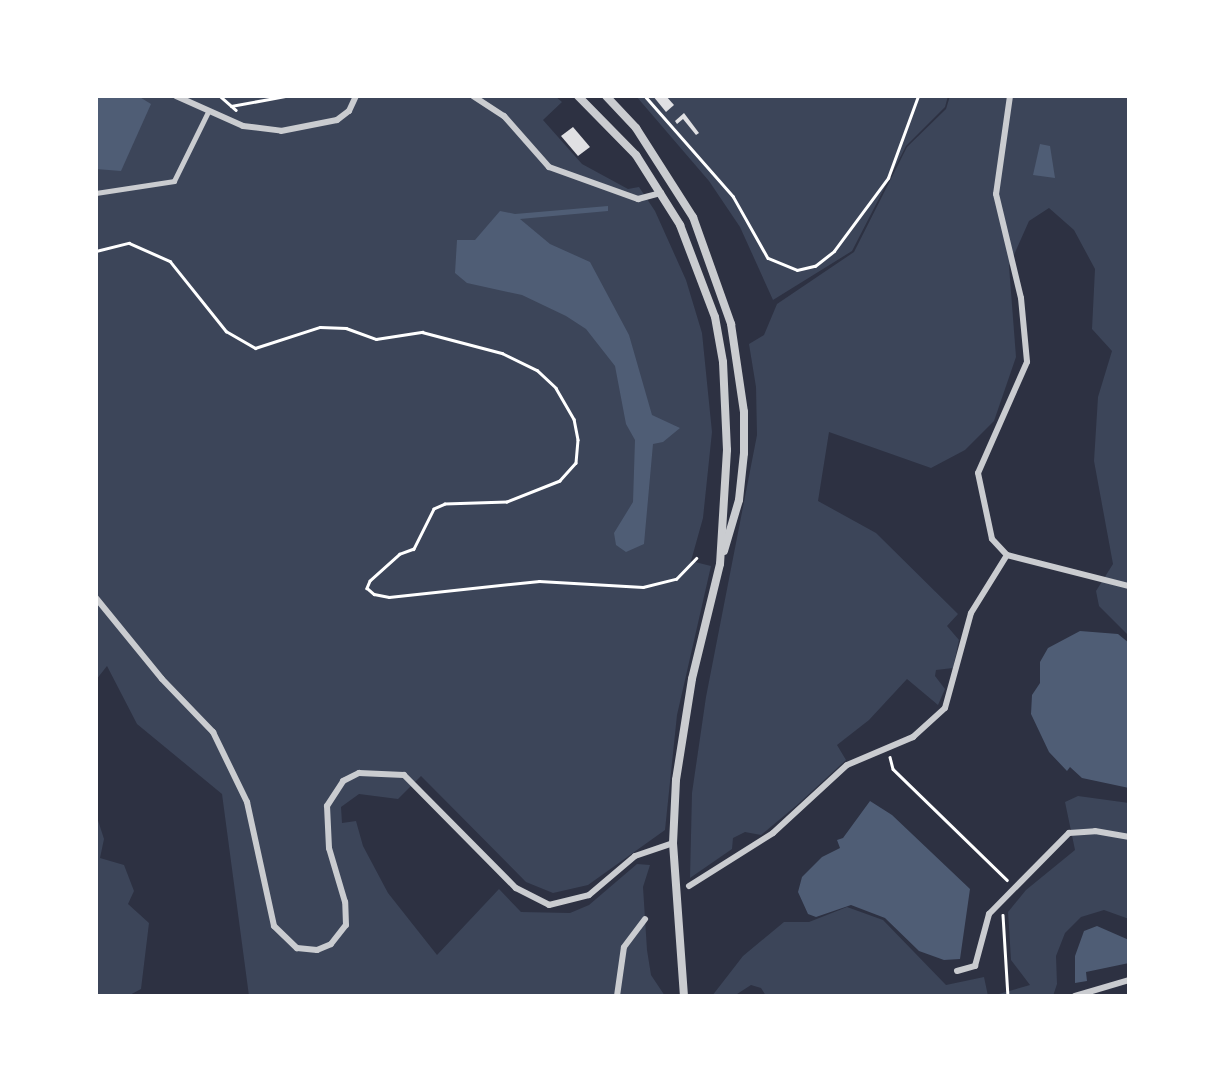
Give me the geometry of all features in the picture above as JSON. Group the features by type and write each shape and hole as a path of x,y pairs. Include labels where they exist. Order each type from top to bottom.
{"street":[{"path":"176,96 243,126 281,131 337,120 349,111 356,96"},
{"path":"473,96 504,116 549,167 638,199 661,193"},
{"path":"578,96 636,155 661,193 698,265 723,362 727,450 720,564"},
{"path":"606,96 636,128 693,217 732,324 744,412 740,500 720,564 683,730 673,843 684,996"},
{"path":"1010,96 996,194 1021,298 1027,362 978,473 992,539 1007,555 1129,586"},
{"path":"96,193 174,181 208,112"},
{"path":"689,886 773,833 847,765 913,737 945,708 971,613 1007,555"},
{"path":"96,598 162,679 213,732 247,802 274,926 297,948 317,950 331,944 346,925 345,902 328,848 327,806 342,781 359,773 404,775 516,888 549,905 589,895 635,856 673,843"},
{"path":"957,971 975,966 989,914 1069,833 1095,831 1129,837"},
{"path":"617,996 624,947 645,919"},
{"path":"1074,996 1129,980"}],"path":[{"path":"231,106 286,96"},
{"path":"646,97 733,196 768,258 797,270 815,266 834,251 888,178 918,96"},
{"path":"96,251 129,243 170,261 226,331 255,348 320,327 346,328 376,339 422,332 502,353 537,370 556,388 574,419 578,440 576,463 560,481 507,502 445,504 434,509 414,549 400,554 369,582 368,588 374,594 389,597 539,581 643,587 676,579 696,558"},
{"path":"888,747 893,769 1013,887"},
{"path":"1002,898 1008,996"}],"shaded area":[{"path":"96,96 555,96 562,102 543,120 582,164 628,189 639,187 655,211 686,280 702,333 712,432 703,518 691,561 711,566 677,715 665,830 588,885 553,893 526,882 421,776 398,799 359,794 341,807 342,823 356,821 363,846 388,893 437,955 499,889 521,912 570,913 589,905 637,864 650,865 643,887 647,950 651,975 665,996 249,996 222,794 137,724 107,666 96,680"},
{"path":"96,96 138,96 151,104 121,171 96,169"},
{"path":"636,96 948,96 945,107 906,146 852,251 773,300 740,227 709,181"},
{"path":"950,96 1129,96 1129,636 1099,606 1096,591 1113,564 1094,461 1098,397 1112,351 1092,329 1095,269 1074,230 1049,208 1029,221 1009,266 1016,357 994,421 965,450 931,468 829,432 818,501 876,533 958,614 947,626 959,640 953,668 936,670 935,676 945,689 938,705 907,679 869,720 837,745 846,760 797,805 761,835 745,832 733,838 732,849 690,878 692,793 706,697 757,435 756,387 749,344 764,335 777,304 854,252 907,147 946,109"},
{"path":"1040,144 1050,146 1055,178 1033,175"},
{"path":"608,206 608,211 520,219 550,244 590,262 629,335 652,415 680,428 663,442 653,444 644,544 626,552 616,545 614,533 633,502 635,440 626,424 615,366 586,329 566,316 522,295 467,283 455,273 457,240 475,240 500,211 515,214"},
{"path":"1080,631 1118,634 1129,643 1129,788 1082,778 1070,767 1067,771 1049,752 1031,714 1032,695 1040,683 1040,662 1048,648"},
{"path":"1078,796 1129,803 1129,919 1104,910 1081,917 1065,933 1056,956 1057,984 1053,996 992,996 1030,985 1011,960 1008,912 1026,890 1075,850 1065,802"},
{"path":"870,801 892,815 970,889 960,959 944,960 919,951 885,918 851,905 816,917 808,914 798,892 802,877 822,857 840,848 837,840 843,838"},
{"path":"96,814 104,839 100,858 124,865 134,891 128,904 149,923 141,989 128,996 96,996"},
{"path":"847,907 883,920 946,985 984,977 988,996 766,996 761,988 751,985 734,996 712,996 743,956 784,922 809,922"},
{"path":"1097,926 1129,940 1129,963 1086,972 1087,981 1075,983 1075,956 1084,931"}],"building":[{"path":"653,96 666,96 674,105 666,112"},
{"path":"684,113 699,133 696,135 683,119 677,124 675,121"},
{"path":"573,127 590,147 578,156 561,136"}]}
